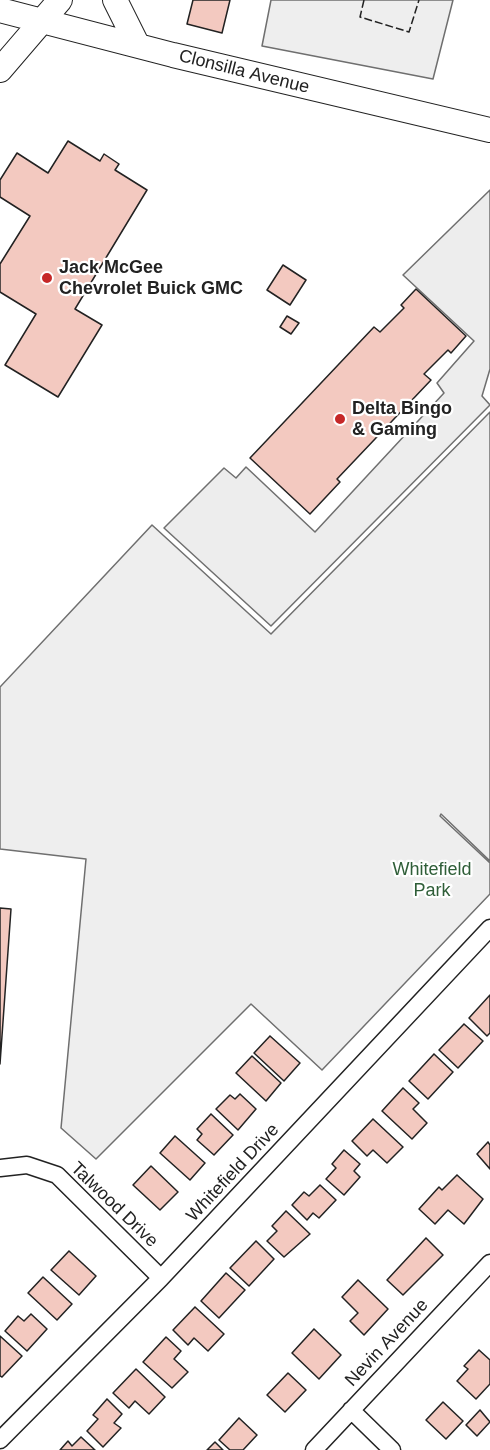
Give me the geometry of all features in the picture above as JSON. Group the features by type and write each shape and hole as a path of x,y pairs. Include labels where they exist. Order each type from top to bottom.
{"main road":[{"path":"0,69 60,0"},
{"path":"115,0 137,44"},
{"name":"Clonsilla Avenue","path":"0,10 490,130"}],"street":[{"name":"Whitefield Drive","path":"0,1440 161,1278 490,928"},
{"name":"Talwood Drive","path":"0,1168 27,1165 57,1175 161,1278"},
{"name":"Nevin Avenue","path":"314,1450 490,1263"},
{"path":"351,1410 392,1450"}],"green space":[{"path":"271,0 453,0 433,79 262,46"},
{"name":"Whitefield Park","path":"490,412 490,861 441,814 440,816 490,863 490,894 322,1070 251,1004 96,1159 61,1128 86,859 0,849 0,687 152,525 271,634"}],"shaded area":[{"path":"490,190 490,369 482,396 490,405 271,626 164,528 224,468 236,478 246,467 315,532 444,393 437,383 474,341 403,275"}],"building":[{"path":"193,0 230,0 222,33 187,24"},
{"name":"Jack McGee Chevrolet Buick GMC","path":"68,141 100,161 104,154 119,164 115,170 147,190 75,309 102,325 58,397 5,365 36,314 0,292 0,264 30,216 0,197 0,180 17,153 48,173"},
{"path":"283,265 306,280 290,305 267,290"},
{"name":"Delta Bingo & Gaming","path":"416,289 466,336 451,353 448,350 424,374 431,380 337,479 340,482 310,514 250,458 374,327 380,332 404,308 401,305"},
{"path":"287,316 299,323 291,334 280,327"},
{"path":"0,908 11,909 0,1064"},
{"path":"490,995 490,1033 487,1036 469,1018"},
{"path":"464,1024 483,1041 458,1068 439,1050"},
{"path":"270,1036 300,1063 284,1081 254,1053"},
{"path":"434,1054 453,1072 428,1099 409,1081"},
{"path":"252,1056 281,1083 266,1101 236,1073"},
{"path":"403,1088 419,1103 413,1109 427,1123 412,1139 382,1111"},
{"path":"240,1094 256,1109 238,1130 216,1109 230,1095 235,1099"},
{"path":"211,1114 233,1135 214,1155 197,1140 202,1134 197,1129"},
{"path":"373,1119 403,1147 387,1163 373,1150 367,1156 352,1141"},
{"path":"175,1136 205,1163 190,1180 160,1153"},
{"path":"488,1142 490,1145 490,1169 477,1154"},
{"path":"344,1150 360,1164 354,1171 360,1177 344,1195 326,1179 336,1168 332,1164"},
{"path":"151,1166 178,1192 160,1210 133,1185"},
{"path":"457,1175 483,1199 464,1224 448,1210 435,1224 419,1209 439,1187 442,1190"},
{"path":"320,1185 336,1200 319,1218 313,1213 307,1220 292,1205 304,1192 309,1196"},
{"path":"286,1211 310,1234 284,1257 267,1241 277,1231 272,1226"},
{"path":"426,1238 443,1255 403,1295 387,1280"},
{"path":"256,1241 274,1259 249,1286 230,1268"},
{"path":"69,1251 96,1276 79,1295 51,1270"},
{"path":"226,1273 245,1290 219,1318 201,1301"},
{"path":"43,1277 72,1304 57,1320 28,1293"},
{"path":"358,1280 388,1309 364,1335 350,1321 358,1313 342,1297"},
{"path":"195,1307 224,1334 208,1351 194,1338 188,1345 173,1330"},
{"path":"31,1314 47,1329 27,1351 5,1331 18,1316 24,1321"},
{"path":"314,1329 341,1355 319,1379 292,1353"},
{"path":"0,1336 22,1356 2,1377 0,1376"},
{"path":"166,1337 181,1351 174,1359 188,1372 172,1388 143,1362"},
{"path":"479,1350 490,1360 490,1384 476,1399 457,1381 468,1369 464,1366"},
{"path":"136,1369 165,1397 149,1414 135,1401 129,1408 113,1393"},
{"path":"288,1373 306,1390 285,1412 267,1395"},
{"path":"107,1399 122,1414 114,1423 121,1428 103,1447 87,1431 98,1419 93,1415"},
{"path":"443,1402 463,1421 446,1439 426,1420"},
{"path":"480,1410 490,1422 477,1436 466,1425"},
{"path":"239,1418 257,1435 243,1450 230,1450 219,1440"},
{"path":"81,1437 95,1450 60,1450 68,1441 72,1446"},
{"path":"215,1442 223,1450 207,1450"}],"fence":[{"path":"364,0 360,17 409,32 419,0"}],"place":[{"name":"Jack McGee Chevrolet Buick GMC","path":"47,278"},
{"name":"Delta Bingo & Gaming","path":"340,419"}]}
